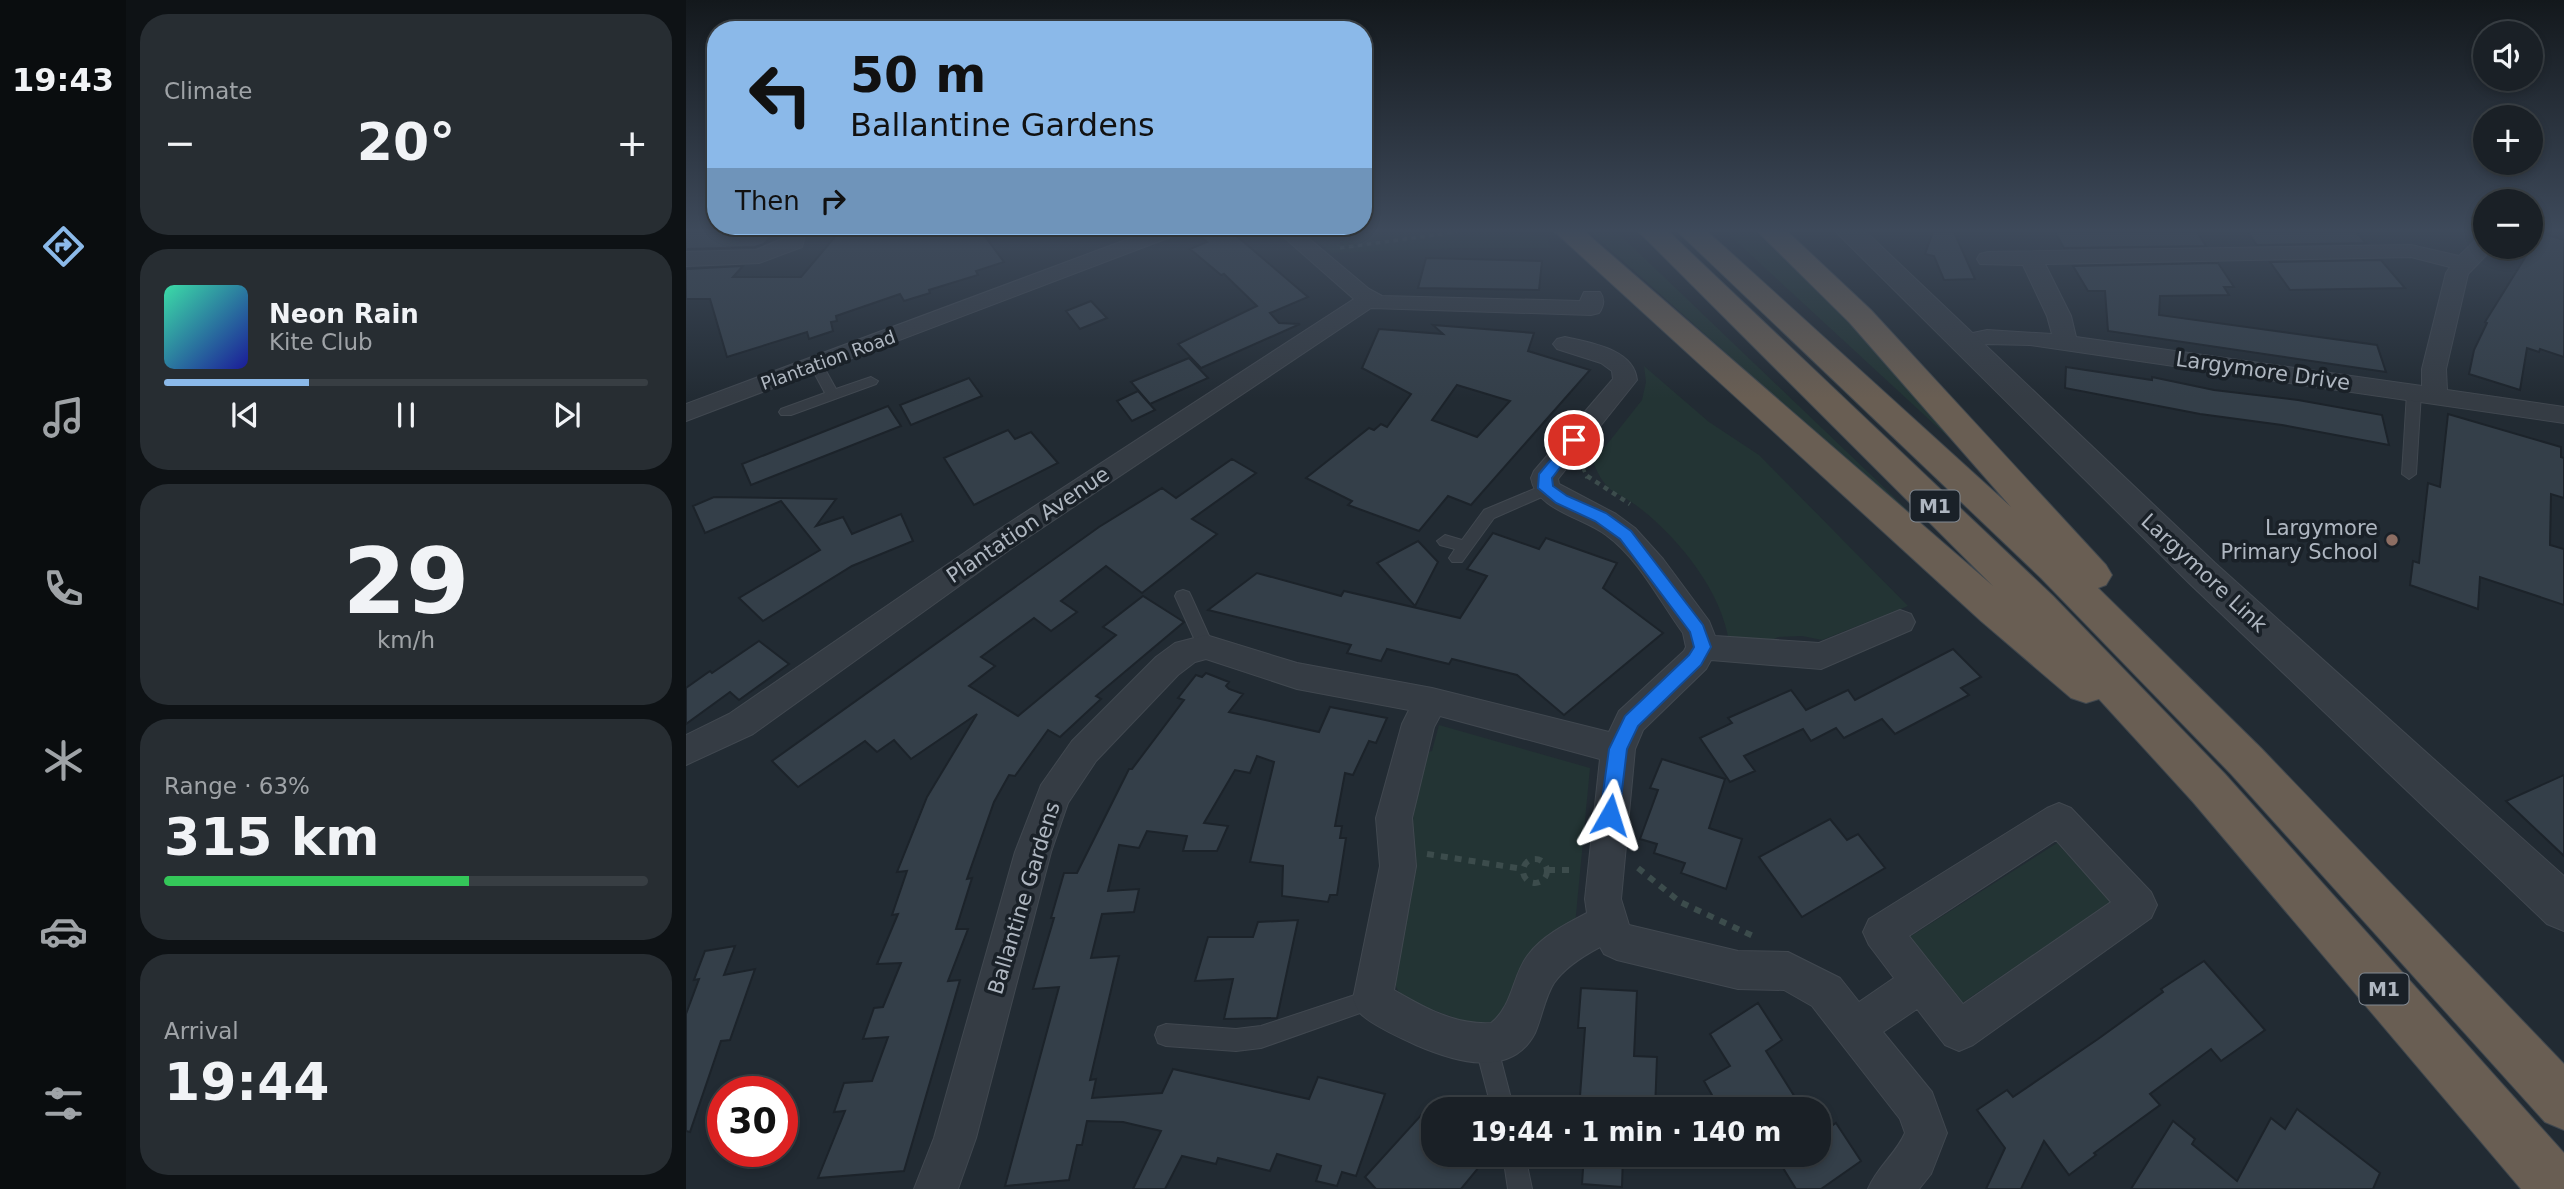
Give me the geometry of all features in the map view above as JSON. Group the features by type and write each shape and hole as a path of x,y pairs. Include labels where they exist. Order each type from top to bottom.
{"highway":[{"path":"1632,287 2013,626 2227,775"},
{"name":"M1","path":"1710,287 2039,607 2227,775 2564,1103"},
{"name":"M1","path":"1752,287 2010,525 2227,775 2558,1189"},
{"path":"1830,287 1860,316 2073,551 2227,775"}],"street":[{"name":"Plantation Road","path":"686,413 1020,287"},
{"path":"1356,287 1370,299 1386,305 1591,308 1592,297"},
{"name":"Largymore Link","path":"1906,287 2202,573 2564,908"},
{"path":"2045,287 2059,316 2066,343"},
{"path":"2425,395 2433,381 2453,287"},
{"name":"Plantation Avenue","path":"686,751 741,724 1002,541 1370,299"},
{"name":"Largymore Drive","path":"1962,342 2008,336 2066,343 2564,415"},
{"path":"1582,343 1624,368 1625,380 1544,478 1546,488 1561,500 1600,517 1625,535 1698,630 1702,647 1695,660 1631,721 1618,749 1603,898 1607,922 1617,941 1649,951 1738,970 1788,971 1826,992 1917,1107 1926,1133 1916,1159 1890,1189"},
{"path":"1702,647 1821,656 1900,622"},
{"path":"1206,647 1297,676 1432,701 1618,749"},
{"name":"Ballantine Gardens","path":"936,1189 955,1138 1033,852 1053,796 1084,751 1167,666 1186,652 1206,647"},
{"path":"1432,701 1418,724 1394,818 1398,866 1373,999 1412,1023 1447,1037 1486,1045 1508,1036 1523,1014 1540,971 1554,957 1607,922"},
{"path":"2059,819 2138,905 1959,1031 1922,983 1882,932 2059,819"},
{"path":"1856,1027 1922,983"}],"lane":[{"path":"816,365 833,395"},
{"path":"786,412 870,381"},
{"path":"2409,474 2425,395"},
{"path":"1445,541 1461,552 1489,514 1546,488"},
{"path":"1183,596 1206,647"},
{"path":"1166,1035 1236,1040 1261,1037 1373,999"},
{"path":"1486,1045 1500,1097"},
{"path":"1516,1167 1520,1189"}],"path":[{"path":"1607,843 1680,902 1779,949 1788,971"},
{"path":"1395,849 1523,869"},
{"path":"1535,859 1545,864 1548,870 1545,878 1534,883 1526,880 1523,869 1528,862 1535,859"}],"shaded area":[{"path":"1653,287 1675,287 1939,540"},
{"path":"1786,287 1818,287 1999,484"},
{"path":"1644,366 1709,422 1759,455 1908,606 1822,640 1802,636 1778,637 1764,644 1729,642 1718,604 1697,568 1656,522 1603,482 1593,462 1642,400 1646,382"},
{"path":"1439,725 1590,768 1575,925 1501,1021 1471,1024 1401,998 1390,972 1423,753 1432,751"},
{"path":"2057,843 2111,902 1959,1005 1908,938"}],"building":[{"path":"686,287 937,287 929,290 930,293 904,301 900,294 836,316 837,321 831,322 833,331 809,339 807,332 727,357 710,299 686,299"},
{"path":"1238,287 1297,287 1308,297 1270,313 1279,323 1300,324 1201,368 1178,344 1257,306"},
{"path":"1418,287 1539,287 1539,290"},
{"path":"2086,287 2224,287 2229,295 2160,296 2159,315 2377,345 2386,372 2108,331 2105,291 2088,291"},
{"path":"2288,287 2405,288 2290,290"},
{"path":"2506,287 2564,287 2564,357 2540,349 2539,352 2527,348 2520,390 2469,374 2474,350 2487,323 2485,322"},
{"path":"1091,301 1107,318 1080,329 1066,311"},
{"path":"1433,325 1534,333 1528,351 1590,370 1471,505 1448,496 1419,531 1348,505 1352,501 1306,478 1369,428 1374,430 1381,424 1387,427 1411,394 1362,368 1379,329 1443,334","holes":["1457,385 1510,401 1477,437 1432,420"]},
{"path":"1189,358 1208,378 1150,404 1131,382"},
{"path":"2066,367 2152,380 2152,377 2214,390 2298,400 2382,415 2389,445 2282,425 2200,414 2065,388"},
{"path":"969,378 982,396 911,425 900,405"},
{"path":"1138,391 1155,410 1132,421 1117,401"},
{"path":"888,406 901,426 751,485 742,464"},
{"path":"2448,414 2561,447 2561,457 2564,458 2564,498 2551,494 2550,545 2564,549 2564,605 2480,577 2478,609 2410,585 2413,561 2419,563 2428,483 2440,487"},
{"path":"1008,430 1015,439 1031,432 1058,463 974,505 944,458"},
{"path":"1232,459 1256,473 1192,519 1217,534 1142,593 1106,566 1061,601 1077,612 1051,631 1034,618 981,657 995,666 969,686 1018,716 1116,635 1103,627 1143,596 1184,622 1096,696 1101,699 1060,737 1048,730 1015,776 1009,775 994,802 967,879 972,878 956,929 968,929 948,981 960,980 904,1171 818,1178 845,1111 834,1112 844,1083 872,1081 888,1037 863,1039 874,1008 883,1007 901,963 877,964 898,914 892,915 907,871 897,872 927,797 977,714 911,759 894,740 877,752 865,741 798,787 772,761 1099,527 1162,488 1176,498"},
{"path":"714,497 836,499 816,526 843,517 852,534 901,514 913,541 852,566 763,621 739,598 820,550 781,501 705,533 693,506"},
{"path":"1493,533 1539,549 1546,538 1617,563 1603,588 1663,633 1564,715 1517,675 1452,659 1449,664 1387,649 1381,661 1347,653 1351,645 1208,610 1257,573 1341,596 1344,591 1460,618 1487,576 1467,569"},
{"path":"1418,541 1438,562 1415,606 1377,563"},
{"path":"759,641 789,664 739,700 730,692 686,724 686,688"},
{"path":"1953,649 1981,677 1961,688 1969,695 1895,734 1882,719 1844,738 1836,728 1811,741 1803,729 1744,756 1755,771 1730,782 1700,738 1732,723 1728,718 1791,690 1806,710 1848,690 1855,700"},
{"path":"1206,673 1229,682 1226,686 1229,689 1243,694 1229,712 1319,732 1330,707 1387,718 1376,743 1369,741 1353,775 1345,773 1335,826 1342,826 1340,838 1346,838 1337,895 1330,895 1328,902 1282,896 1283,866 1250,862 1274,762 1257,756 1250,773 1235,770 1204,823 1228,826 1217,851 1183,851 1187,836 1147,831 1139,848 1119,845 1108,891 1139,889 1134,912 1102,914 1091,958 1119,956 1090,1080 1096,1079 1092,1098 1162,1093 1173,1069 1309,1099 1318,1077 1385,1094 1356,1176 1342,1172 1337,1186 1316,1181 1321,1166 1277,1154 1270,1171 1218,1158 1216,1164 1182,1156 1165,1189 1133,1189 1161,1131 1123,1122 1087,1121 1082,1145 1077,1145 1069,1180 1005,1186 1059,987 1033,989 1064,873 1077,873 1129,769 1132,769 1184,700 1178,698 1196,675 1202,677"},
{"path":"1662,759 1725,779 1709,828 1742,839 1726,889 1681,873 1685,863 1654,853 1657,844 1640,839 1658,790 1650,788"},
{"path":"2564,775 2564,856 2506,801"},
{"path":"1830,819 1847,840 1858,834 1885,868 1802,917 1759,857"},
{"path":"1298,920 1277,1018 1224,1019 1233,979 1195,981 1208,937 1253,937 1258,922"},
{"path":"735,946 724,975 755,969 730,1040 721,1041 707,1076 690,1132 686,1131 686,1014 699,979 694,980 705,951"},
{"path":"2204,961 2265,1030 2221,1061 2211,1049 2150,1094 2160,1105 2094,1153 2096,1155 2069,1175 2044,1141 2021,1189 1986,1189 2005,1148 1977,1110 2007,1090 2013,1097 2163,992 2161,989"},
{"path":"1581,988 1637,991 1634,1056 1657,1057 1655,1097 1580,1097 1585,1028 1578,1028"},
{"path":"1758,1003 1782,1040 1766,1051 1795,1097 1709,1097 1712,1095 1704,1081 1730,1066 1710,1034"},
{"path":"2297,1109 2380,1173 2373,1189 2131,1189 2173,1121 2195,1139 2192,1144 2237,1181 2271,1118 2285,1129"},
{"path":"1421,1115 1421,1167 1479,1167 1461,1189 1376,1189 1365,1177"},
{"path":"1836,1123 1861,1161 1821,1189 1796,1189 1782,1167 1831,1167 1831,1126"},
{"path":"1583,1167 1623,1167 1622,1187 1582,1184"}],"place":[{"name":"Largymore Primary School","path":"2392,540"}],"route":[{"path":"1574,440 1544,478 1546,488 1561,500 1600,517 1625,535 1698,630 1702,647 1695,660 1631,721 1618,749 1610,815"}]}
